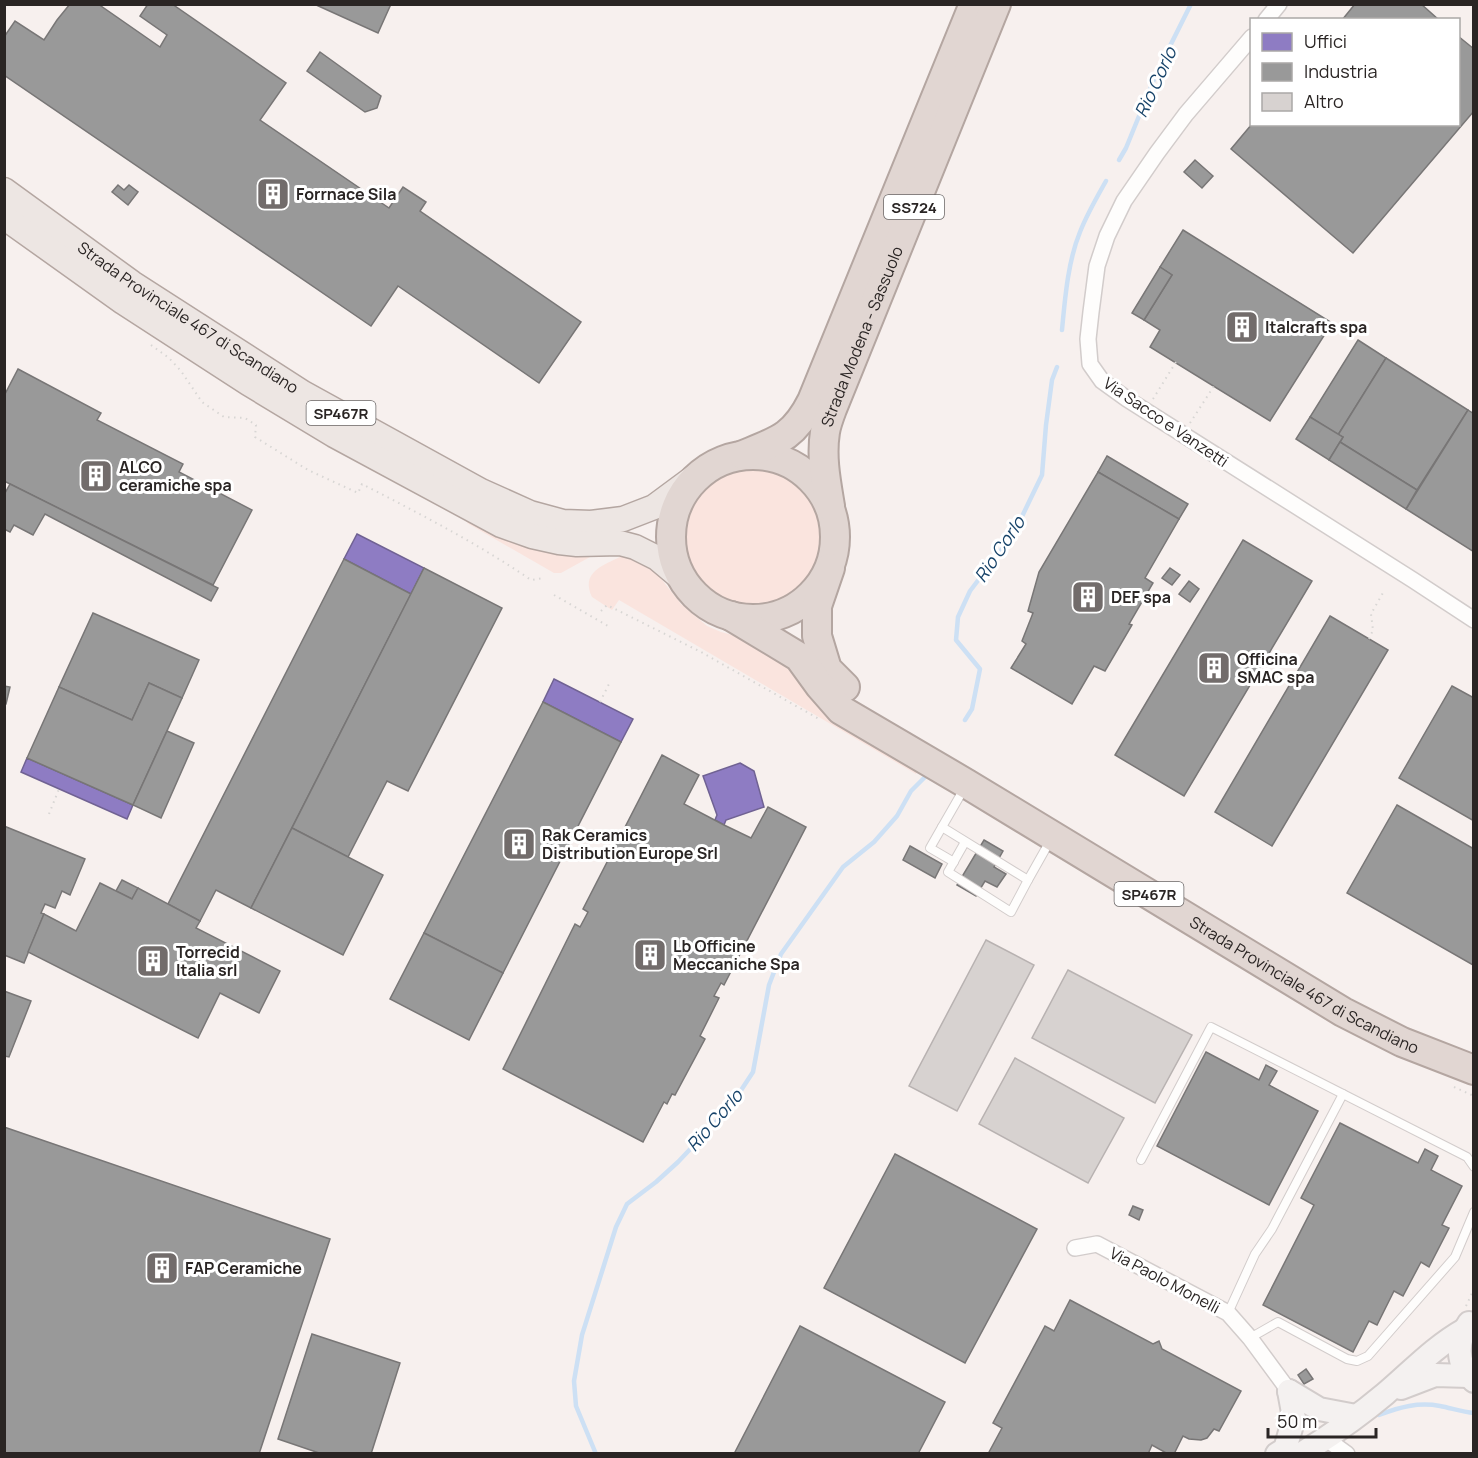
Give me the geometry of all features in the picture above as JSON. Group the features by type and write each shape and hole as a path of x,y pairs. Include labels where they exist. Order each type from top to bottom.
{"highway":[{"name":"Strada Modena - Sassuolo","path":"743,455 778,441 793,429 804,416 812,401 974,4"},
{"name":"Strada Modena - Sassuolo","path":"830,506 824,455 825,433 831,409 996,4"},
{"name":"Strada Provinciale 467 di Scandiano","path":"763,454 787,461 807,474 817,484 830,506 835,523 836,545 830,568 820,586 807,600 783,614 757,619 732,616 707,605 692,593 682,579 673,558 670,534 674,511 686,488 704,470 719,461 743,455 763,454"},
{"name":"SP467R","path":"830,568 817,606 817,636 840,710"},
{"name":"SP467R","path":"732,616 799,657 840,710"},
{"name":"Strada Provinciale 467 di Scandiano","path":"840,710 1312,987"},
{"name":"Strada Provinciale 467 di Scandiano","path":"840,710 1312,987 1343,1012 1402,1042 1471,1070"}],"main road":[{"name":"Strada Provinciale 467 di Scandiano","path":"4,190 132,283 303,393 481,491 530,513 563,522 591,523 622,519 654,507 704,470"},
{"name":"Strada Provinciale 467 di Scandiano","path":"4,217 123,302 258,389 334,435 501,525 532,536 559,542 620,543 635,547 657,558 682,579"}],"street":[{"path":"1268,18 1279,4"},
{"name":"Via Sacco e Vanzetti","path":"1250,38 1186,114 1124,201 1107,236 1097,266 1088,339 1090,364 1102,381 1127,399 1473,620"},
{"path":"4,230 36,254 57,256"},
{"name":"Via Paolo Monelli","path":"1075,1248 1097,1244 1228,1313 1250,1338 1289,1391"},
{"path":"1469,1324 1461,1338 1460,1354 1461,1362 1471,1378"},
{"path":"1301,1454 1383,1396 1447,1340 1469,1324"},
{"path":"1383,1396 1435,1375 1471,1378"},
{"path":"1289,1391 1320,1409 1356,1416"},
{"path":"1277,1454 1285,1449 1294,1418 1289,1391"},
{"path":"1320,1409 1325,1438"},
{"path":"1294,1418 1347,1454"}],"lane":[{"path":"954,862 930,848 967,784"},
{"path":"942,827 1028,880"},
{"path":"965,842 948,872 1011,912 1052,836"},
{"path":"1141,1161 1211,1027 1467,1157 1473,1167"},
{"path":"1228,1313 1254,1254 1272,1229 1343,1094"},
{"path":"1250,1338 1278,1322 1347,1359 1357,1361 1368,1356 1455,1257 1473,1212"}],"path":[{"path":"145,340 169,358 181,371 202,402 225,417 245,418 256,425 255,437 308,470 358,493 362,484 441,524 531,580 543,578"},
{"path":"1151,402 1176,362"},
{"path":"1189,426 1214,386"},
{"path":"1369,639 1374,630 1371,614 1384,591"},
{"path":"554,595 608,626"},
{"path":"601,611 607,605 701,652 840,710"},
{"path":"600,702 610,682"},
{"path":"49,814 59,789"}],"shaded area":[{"path":"753,465 767,466 781,471 794,477 805,486 814,497 820,510 825,524 825,552 820,566 814,579 805,590 794,599 781,605 767,610 753,611 739,610 725,605 712,599 701,590 692,579 686,566 681,552 680,538 681,524 686,510 692,497 701,486 712,477 725,471 739,466"},
{"path":"469,520 569,555 590,557 561,573 554,573 467,523"},
{"path":"622,556 642,562 655,571 681,604 707,626 755,641 921,764 916,774 619,600 612,610 592,597 589,588 591,575 601,566"}],"building: Uffici":[{"path":"357,534 424,568 411,594 344,559"},
{"path":"554,679 633,719 621,742 543,702"},
{"path":"27,758 133,805 127,819 21,772"},
{"path":"740,763 754,771 764,807 726,820 724,825 715,820 717,815 703,776"}],"building: Industria":[{"name":"Forrnace Sila","path":"70,4 98,4 160,47 167,35 140,16 148,4 172,4 286,83 260,120 389,208 403,187 426,202 420,211 581,322 539,383 398,286 371,326 4,75 4,37 15,21 44,40"},
{"path":"314,4 391,4 378,33"},
{"path":"1355,4 1421,4 1437,18 1344,18"},
{"path":"1460,38 1474,49 1474,111 1353,253 1231,149 1250,126 1460,126"},
{"path":"320,52 381,96 377,108 365,112 307,71"},
{"path":"1195,160 1213,176 1202,188 1184,172"},
{"path":"118,185 124,190 129,185 138,192 128,205 112,192"},
{"name":"Italcrafts spa","path":"1183,230 1332,323 1270,421 1150,347 1160,330 1144,320 1172,275 1160,267"},
{"path":"1160,267 1172,275 1144,320 1132,313"},
{"path":"1358,340 1386,358 1338,435 1310,417"},
{"path":"1386,358 1468,410 1417,490 1340,442 1343,437 1338,435"},
{"name":"ALCO ceramiche spa","path":"18,369 101,413 97,420 183,464 179,472 252,510 213,585 4,481 4,396"},
{"path":"1468,410 1474,414 1474,552 1406,509"},
{"path":"1310,417 1343,437 1329,460 1296,439"},
{"path":"1340,442 1417,490 1406,509 1329,460"},
{"path":"1107,456 1188,504 1179,519 1098,472"},
{"name":"DEF spa","path":"1098,472 1179,519 1145,578 1153,583 1129,624 1132,625 1105,671 1094,666 1072,704 1011,668 1026,644 1022,641 1033,613 1028,611 1039,572"},
{"path":"10,484 218,588 211,601 45,514 33,535 14,525 10,532 4,529 4,495"},
{"name":"Officina SMAC spa","path":"1243,540 1312,581 1184,796 1115,755"},
{"path":"344,559 411,594 251,908 216,890 200,921 168,904"},
{"path":"424,568 502,608 408,791 387,781 348,857 292,828"},
{"path":"1170,568 1180,575 1172,585 1162,578"},
{"path":"1189,581 1199,589 1190,602 1179,594"},
{"path":"93,613 199,660 182,698 149,683 132,720 59,687"},
{"path":"1330,616 1388,650 1272,846 1215,812"},
{"path":"149,683 182,698 133,805 27,758 59,687 132,720"},
{"path":"4,686 10,687 6,704 4,704"},
{"path":"1452,686 1474,698 1474,821 1399,778"},
{"name":"Rak Ceramics Distribution Europe Srl","path":"543,702 621,742 503,973 424,933"},
{"path":"167,731 194,743 161,818 133,805"},
{"name":"Lb Officine Meccaniche Spa","path":"662,755 699,775 684,804 724,825 751,838 768,807 806,827 724,985 721,983 714,996 719,998 700,1036 705,1039 675,1095 672,1094 667,1104 664,1102 643,1142 503,1069 575,924 580,927 588,912 583,909"},
{"path":"1397,805 1474,849 1473,965 1347,893"},
{"path":"4,826 85,859 70,895 62,891 55,908 45,904 41,913 44,914 24,963 4,955"},
{"path":"292,828 383,875 343,955 251,908"},
{"path":"984,840 1003,851 994,867 1006,874 997,887 985,881 976,896 957,885"},
{"path":"910,846 942,864 935,878 903,860"},
{"path":"122,880 138,888 132,899 116,891"},
{"name":"Torrecid Italia srl","path":"100,883 132,899 138,888 200,921 196,928 280,971 259,1013 220,993 198,1038 28,952 44,914 76,931"},
{"path":"424,933 503,973 469,1040 390,999"},
{"path":"4,991 31,1001 9,1057 4,1056"},
{"path":"1206,1052 1259,1080 1266,1065 1277,1071 1269,1085 1318,1111 1269,1205 1157,1146"},
{"path":"1340,1123 1418,1163 1425,1149 1438,1156 1431,1170 1462,1186 1442,1225 1449,1228 1429,1267 1421,1262 1403,1296 1394,1291 1377,1325 1369,1321 1353,1352 1263,1305 1314,1205 1301,1198"},
{"name":"FAP Ceramiche","path":"4,1127 330,1239 259,1454 4,1454"},
{"path":"895,1154 1037,1229 965,1363 824,1288"},
{"path":"1133,1206 1143,1210 1139,1220 1129,1215"},
{"path":"1070,1300 1153,1344 1159,1341 1162,1349 1241,1391 1219,1431 1214,1429 1207,1438 1201,1440 1183,1436 1174,1454 1168,1454 1152,1445 1148,1454 988,1454 1002,1428 993,1423 1045,1326 1054,1331"},
{"path":"800,1326 945,1402 918,1454 734,1454"},
{"path":"312,1334 400,1363 371,1454 322,1454 278,1439"},
{"path":"1306,1369 1313,1379 1304,1384 1298,1375"}],"building: Altro":[{"path":"986,940 1034,965 957,1111 909,1086"},
{"path":"1068,970 1192,1035 1155,1103 1032,1038"},
{"path":"1015,1058 1124,1118 1088,1183 979,1124"}],"waterway":[{"name":"Rio Corlo","path":"1119,160 1157,72 1191,4"},
{"name":"Rio Corlo","path":"1062,330 1068,280 1076,243 1106,181"},
{"name":"Rio Corlo","path":"965,720 972,709 980,669 956,640 958,617 970,591 1014,533 1042,475 1052,380 1057,367"},
{"name":"Rio Corlo","path":"596,1454 576,1406 574,1381 582,1335 616,1227 627,1204 678,1162 730,1107 753,1072 769,985 781,954 843,867 874,842 897,816 911,791 929,773"},
{"path":"1379,1415 1417,1405 1440,1406 1474,1413"}],"place":[{"name":"Forrnace Sila","path":"273,194"},
{"name":"Italcrafts spa","path":"1242,327"},
{"name":"ALCO ceramiche spa","path":"96,476"},
{"name":"DEF spa","path":"1088,597"},
{"name":"Officina SMAC spa","path":"1214,668"},
{"name":"Rak Ceramics Distribution Europe Srl","path":"519,844"},
{"name":"Lb Officine Meccaniche Spa","path":"650,955"},
{"name":"Torrecid Italia srl","path":"153,961"},
{"name":"FAP Ceramiche","path":"162,1268"}]}
